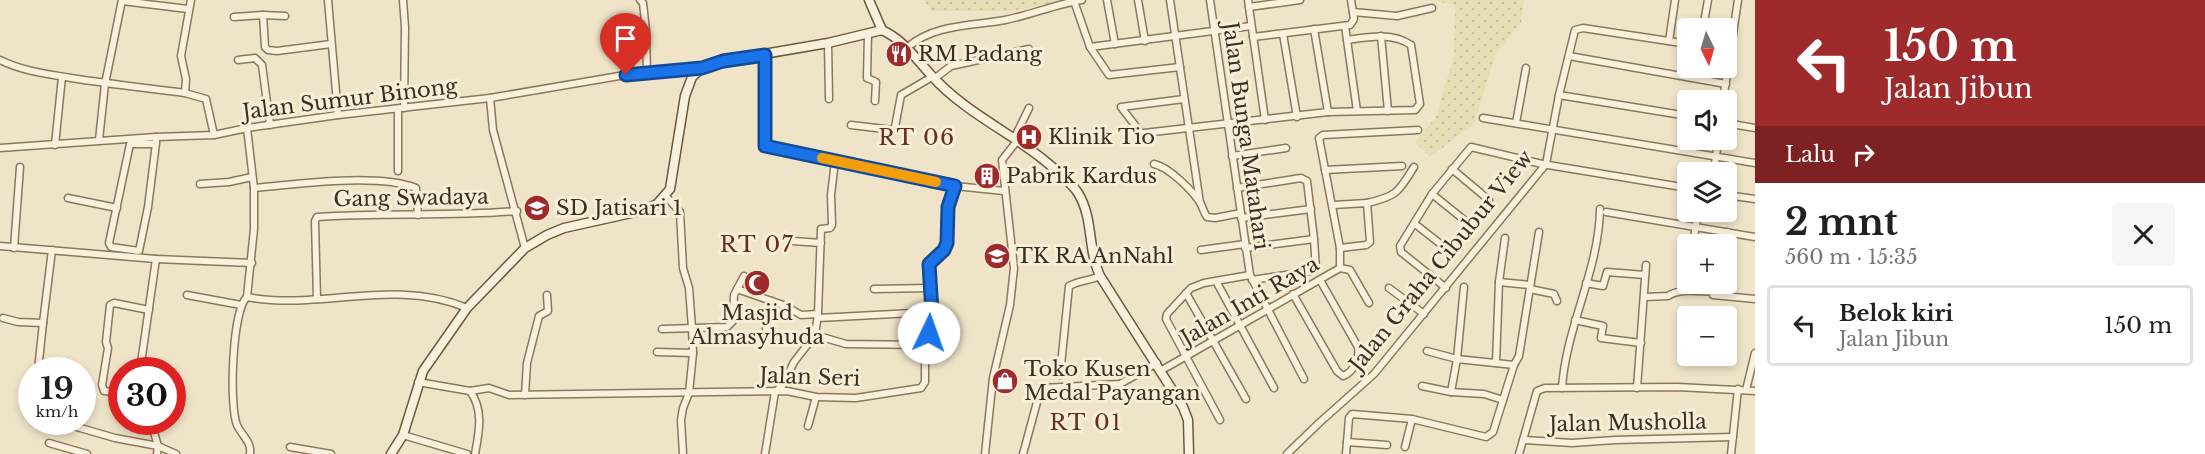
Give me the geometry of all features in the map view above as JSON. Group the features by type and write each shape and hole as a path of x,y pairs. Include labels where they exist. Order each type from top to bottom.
{"main road":[{"path":"869,0 882,30"},
{"path":"391,454 403,435 423,371 467,308 525,248 564,228 645,210 657,204 670,189 685,96 692,77 702,68 723,61 828,43 882,30 895,36 908,47 933,78 964,106 1041,156 1077,191 1089,215 1093,255 1100,276 1183,407 1188,420 1189,454"}],"street":[{"path":"185,93 186,79 181,57 191,0"},
{"path":"328,0 338,116"},
{"path":"399,171 405,27 403,0"},
{"path":"640,0 643,3 646,31 647,74"},
{"path":"908,47 923,37 950,28 1006,20 1082,0"},
{"path":"1107,0 1115,44"},
{"path":"1138,0 1145,41"},
{"path":"1170,0 1200,204 1205,215 1211,218 1311,209"},
{"name":"Jalan Bunga Matahari","path":"1210,0 1251,278 1304,379"},
{"path":"1265,120 1248,3 1300,0"},
{"path":"1253,38 1350,26 1354,22 1352,0"},
{"path":"1669,40 1675,0"},
{"path":"1705,18 1708,0"},
{"path":"1734,18 1738,0"},
{"path":"99,140 105,84 122,1 188,9"},
{"path":"1074,1 1090,47 1109,75 1180,67"},
{"path":"1353,12 1397,16 1432,8"},
{"path":"263,15 265,47 268,50 277,51 331,44"},
{"path":"234,17 285,16"},
{"path":"1090,47 1251,26"},
{"path":"1345,26 1357,111"},
{"name":"Jalan Graha Cibubur View","path":"1287,454 1367,382 1549,165 1559,95 1574,32 1580,28 1677,42"},
{"path":"1314,30 1328,112"},
{"path":"868,34 867,78 876,82 875,101"},
{"path":"1283,34 1297,117"},
{"path":"1184,99 1121,107 1141,133 1328,112 1415,110 1420,104 1411,45 1404,41 1381,36 1347,40"},
{"path":"1381,36 1388,111"},
{"path":"828,43 829,99"},
{"path":"851,125 893,130 896,128 901,95 951,66 1029,49"},
{"path":"765,55 765,146 955,186 1004,191"},
{"path":"1569,56 1726,84"},
{"path":"238,60 255,58 262,64 270,125"},
{"path":"0,60 21,69 62,77 192,93 206,99 214,135"},
{"name":"Jalan Sumur Binong","path":"0,148 99,140 154,140 214,135 247,128 490,98 551,87 702,68"},
{"path":"1516,123 1526,68"},
{"path":"55,145 62,77"},
{"path":"1725,90 1726,78"},
{"path":"1559,95 1677,114"},
{"path":"490,98 494,130 525,248"},
{"path":"985,454 993,378 1010,305 1014,268 1002,160 1015,140 1029,108"},
{"path":"1483,118 1755,163"},
{"path":"1737,125 1755,128"},
{"path":"247,128 254,188 252,263 247,297 242,305 233,354 234,411 237,425 251,447 250,454"},
{"name":"Jalan Inti Raya","path":"1023,454 1040,391 1043,388 1120,384 1185,357 1340,268 1340,248 1319,138 1323,135 1418,130"},
{"path":"154,140 148,207 139,251 109,246 130,144 154,140"},
{"path":"1446,288 1401,252 1400,246 1432,194 1471,147 1549,165 1677,186"},
{"path":"1232,156 1286,148"},
{"path":"1715,162 1717,150"},
{"path":"765,454 775,392 783,385 794,362 815,335 818,316 821,229 830,228 832,225 831,195 835,161"},
{"path":"1154,164 1164,167 1173,174 1200,204"},
{"path":"1325,170 1402,166"},
{"path":"14,248 20,167"},
{"path":"1333,205 1367,203 1389,198 1400,189 1414,167"},
{"path":"1452,169 1489,200"},
{"path":"200,184 229,182 252,177"},
{"path":"1220,420 1166,319 1167,314 1191,288 1216,281 1314,270 1317,266 1311,209 1306,181 1303,178 1237,188"},
{"path":"254,188 342,181 370,181 414,187 417,190 418,215"},
{"name":"Jalan Seri","path":"418,382 470,391 489,388 509,395 787,391 816,397 856,398 921,388 925,382 925,345 932,312 929,264 944,250 947,243 948,207 955,186"},
{"path":"1432,194 1468,223"},
{"path":"665,195 680,213 683,268 689,288 692,328 693,353 689,393 681,420 683,454"},
{"path":"1737,197 1755,200"},
{"path":"68,198 117,208"},
{"path":"1340,248 1366,245 1370,242 1367,203"},
{"path":"1562,388 1567,350 1603,210 1755,237"},
{"name":"Gang Swadaya","path":"317,299 315,218 339,215 472,215 517,211"},
{"path":"1695,234 1697,222"},
{"path":"1415,224 1447,249"},
{"path":"1346,454 1349,418 1352,414 1412,419 1486,437 1493,432 1514,365 1520,356 1539,232"},
{"path":"1496,363 1499,282 1505,238"},
{"path":"1201,250 1314,239"},
{"path":"793,241 821,243"},
{"path":"0,246 156,259 252,263"},
{"path":"39,357 52,250"},
{"path":"142,357 156,259"},
{"path":"1638,388 1646,265"},
{"path":"1340,268 1350,270 1369,303"},
{"path":"1586,283 1602,286 1607,272 1645,275"},
{"path":"662,329 727,327 733,321 734,295 744,276"},
{"path":"1060,375 1070,286 1077,282 1088,282 1100,276"},
{"path":"1293,294 1340,375 1347,375 1355,365 1359,352 1358,347 1320,280"},
{"path":"1216,281 1274,388"},
{"path":"1499,282 1554,294 1557,301"},
{"path":"1451,392 1457,359 1464,287"},
{"path":"874,289 929,288"},
{"path":"1389,288 1424,314"},
{"path":"737,289 786,306 801,315 932,312"},
{"path":"1645,297 1668,296 1671,293 1684,291 1713,292 1713,295 1755,299"},
{"path":"247,297 270,302 276,299 317,299 383,293 438,298 467,308"},
{"path":"1186,293 1246,399"},
{"path":"187,295 242,305"},
{"path":"525,395 527,363 539,316 548,311 547,296"},
{"path":"772,301 766,328 768,336 811,342"},
{"path":"108,391 104,391 102,385 108,348 106,342 110,305 114,303 149,310"},
{"path":"3,318 18,322 43,323"},
{"path":"1575,320 1603,326 1601,338 1641,343"},
{"name":"Jalan Seri","path":"815,335 846,344 925,345"},
{"path":"1427,351 1457,359 1514,365"},
{"path":"657,352 693,353"},
{"path":"1746,390 1755,353"},
{"path":"1422,387 1484,394 1503,400"},
{"path":"1519,454 1536,391 1545,387 1677,387 1755,391"},
{"path":"1731,454 1738,389"},
{"path":"470,391 479,408 479,433 475,454"},
{"path":"808,426 816,397"},
{"path":"1405,447 1412,419"},
{"path":"96,433 158,446 176,454"},
{"path":"155,435 158,446 157,454"},
{"path":"403,435 467,454"},
{"name":"Jalan Musholla","path":"1523,440 1572,443 1732,437"},
{"path":"1347,442 1387,445"},
{"path":"49,443 87,454"},
{"path":"290,447 331,454"}],"shaded area":[{"path":"923,0 1067,0 1012,11 932,11"},
{"path":"1429,0 1524,0 1521,23 1496,53 1474,124 1430,157 1415,142 1436,117 1454,55 1455,5"}],"slow traffic":[{"path":"822,158 936,182"}],"place":[{"name":"RM Padang","path":"899,54"},
{"name":"Klinik Tio","path":"1029,137"},
{"name":"Pabrik Kardus","path":"987,176"},
{"name":"SD Jatisari 1","path":"537,208"},
{"name":"TK RA AnNahl","path":"997,256"},
{"name":"Masjid Almasyhuda","path":"757,283"},
{"name":"Toko Kusen Medal Payangan","path":"1005,381"}],"district":[{"name":"RT 06","path":"917,137"},
{"name":"RT 07","path":"757,244"},
{"name":"RT 01","path":"1086,422"}],"route":[{"path":"626,75 702,68 713,63 765,55 765,146 955,186 948,207 947,243 944,250 929,264 932,312 929,333"}]}
